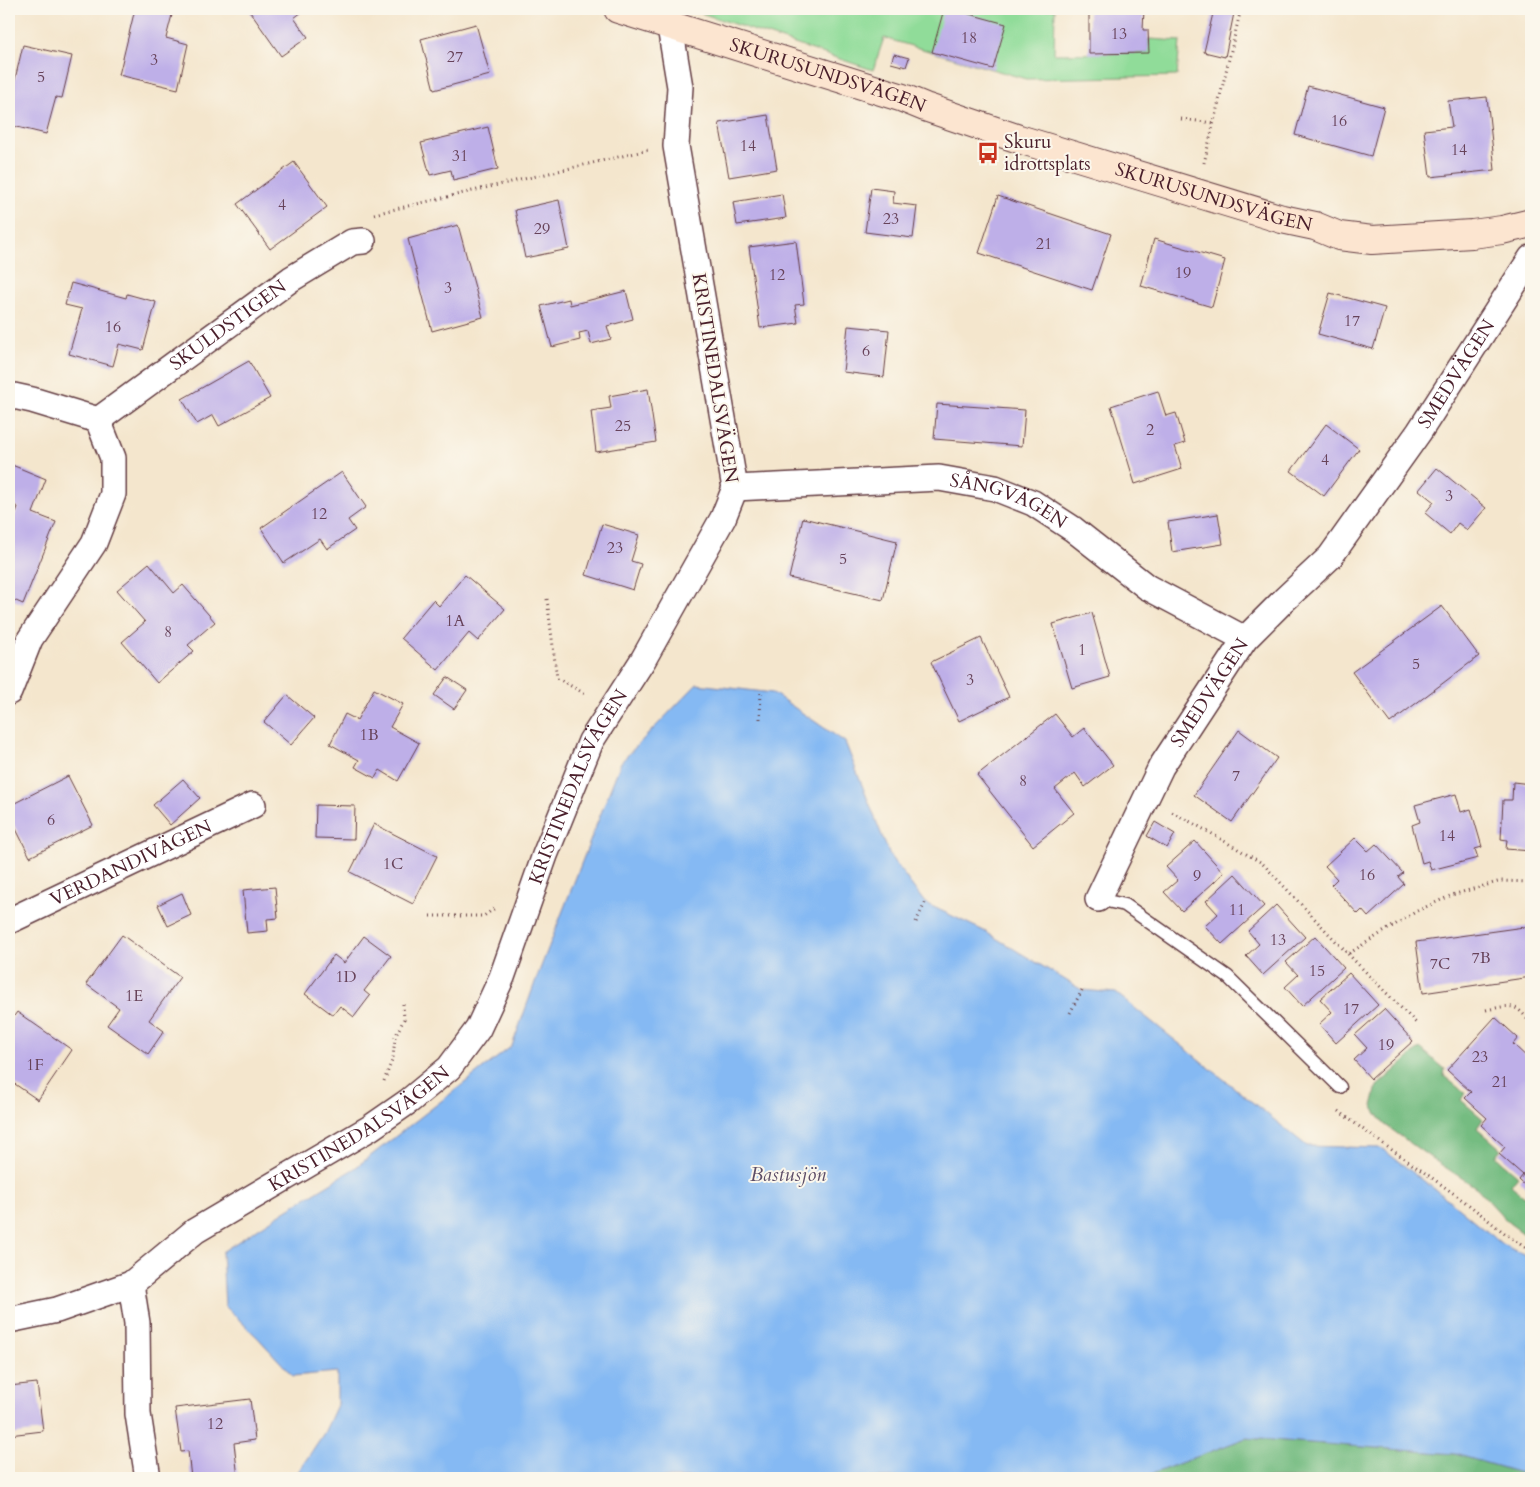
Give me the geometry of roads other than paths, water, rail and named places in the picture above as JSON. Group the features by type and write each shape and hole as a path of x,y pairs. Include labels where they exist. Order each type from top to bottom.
{"street":[{"name":"SKURUSUNDSVÄGEN","path":"618,9 669,16 728,44 903,98 925,108 1019,139 1282,219 1315,226 1340,236 1372,240 1472,234 1502,230 1531,223"},
{"name":"KRISTINEDALSVÄGEN","path":"9,1320 57,1310 131,1284 195,1231 370,1128 409,1101 449,1068 478,1029 502,977 545,855 591,740 643,660 723,518 735,488 676,146 680,87 669,16"},
{"name":"SKULDSTIGEN","path":"98,420 291,279 352,242 363,242"},
{"name":"SMEDVÄGEN","path":"1098,899 1161,767 1245,639 1330,557 1419,432 1531,258"},
{"path":"9,395 98,420 113,458 113,494 94,543 30,639 9,692"},
{"name":"SÅNGVÄGEN","path":"735,488 939,478 995,488 1033,503 1073,529 1147,587 1245,639"},
{"name":"VERDANDIVÄGEN","path":"9,921 252,804"},
{"path":"131,1284 137,1323 138,1414 148,1478"}],"lane":[{"name":"SMEDVÄGEN","path":"1098,899 1125,905 1228,977 1340,1087"}],"water":[{"name":"Bastusjön","path":"697,684 773,693 845,742 890,856 925,903 984,931 1082,990 1116,993 1307,1146 1381,1148 1454,1204 1502,1244 1531,1259 1531,1476 1455,1454 1246,1438 1141,1478 294,1478 324,1433 337,1405 337,1372 293,1376 225,1306 222,1252 355,1168 512,1046 621,762"}],"place":[{"name":"Skuru idrottsplats","path":"988,153"}]}
